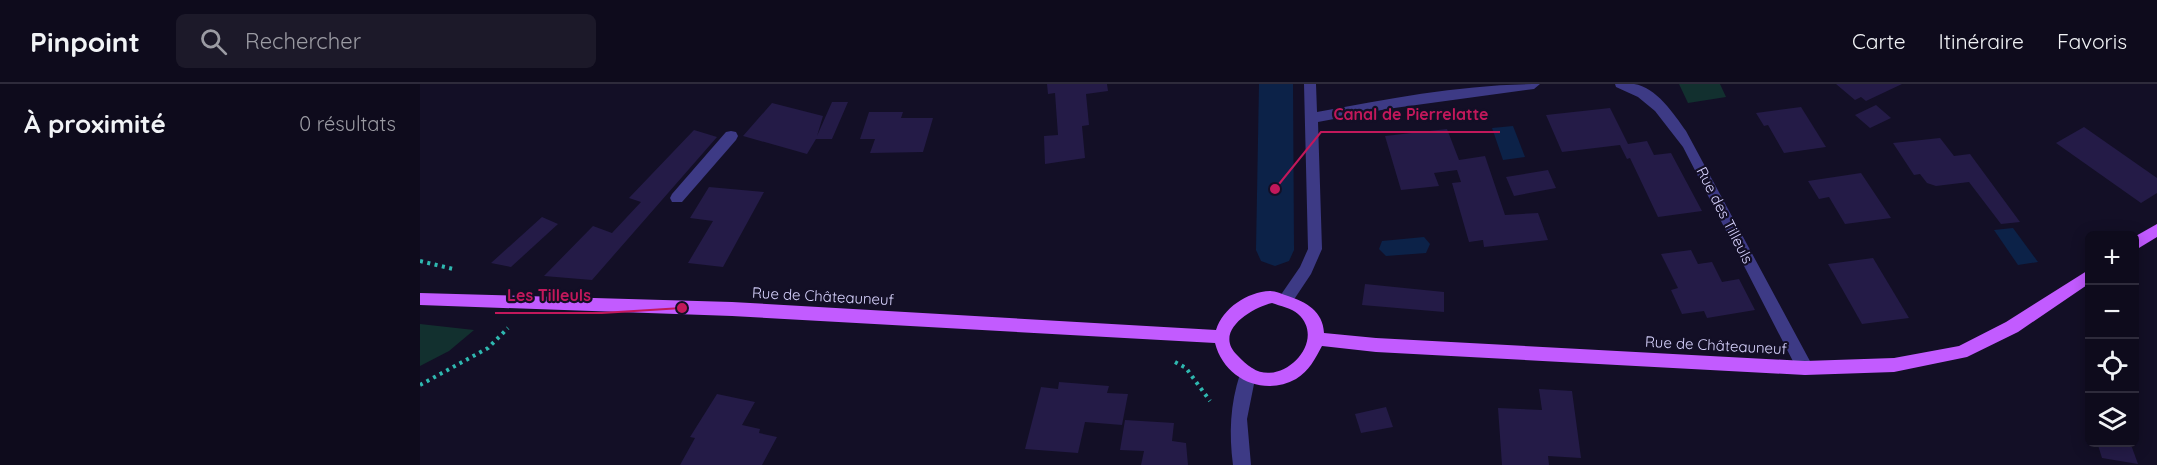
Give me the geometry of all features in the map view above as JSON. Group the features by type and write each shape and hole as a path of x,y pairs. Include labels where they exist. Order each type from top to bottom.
{"main road":[{"path":"2139,242 2157,230"},
{"name":"Rue de Châteauneuf","path":"1317,339 1376,345 1805,368 1894,365 1961,352 2012,327 2085,278"},
{"path":"1264,298 1287,299 1309,314 1317,339 1313,354 1285,377 1266,379 1248,374 1234,365 1225,352 1222,338 1225,325 1233,313 1244,304 1264,298"},
{"name":"Rue de Châteauneuf","path":"420,299 732,309 1222,338"}],"street":[{"path":"1287,299 1306,270 1315,249 1312,200 1313,118 1310,84"},
{"path":"1313,118 1387,104 1534,84"},
{"name":"Rue des Tilleuls","path":"1621,84 1641,92 1653,101 1670,117 1688,144 1805,368"},
{"path":"677,198 732,136"},
{"path":"1242,465 1236,436 1243,390 1248,374"}],"path":[{"path":"420,261 453,269"},
{"path":"420,385 488,348 532,304"},
{"path":"1169,358 1186,368 1210,401"}],"green space":[{"path":"1679,84 1720,84 1726,97 1688,103"},
{"path":"420,324 474,330 449,351 420,366"}],"water":[{"path":"1513,126 1525,157 1503,160 1492,128"},
{"path":"2013,228 2038,262 2018,265 1994,230"},
{"path":"1424,237 1430,244 1426,253 1386,256 1379,249 1382,241"}],"building":[{"path":"1047,84 1107,84 1108,91 1086,94 1089,125 1082,126 1085,158 1045,164 1044,136 1058,135 1055,93 1048,94"},
{"path":"1836,84 1902,84 1866,101 1861,97 1855,100"},
{"path":"832,102 848,102 832,139 816,139 807,154 743,136 772,103 823,116 817,136"},
{"path":"1876,105 1891,118 1870,128 1855,115"},
{"path":"1801,107 1826,147 1784,153 1768,125 1764,126 1756,113"},
{"path":"1610,108 1628,144 1647,141 1654,155 1671,153 1702,211 1658,217 1630,158 1627,159 1620,145 1562,152 1546,115"},
{"path":"869,112 903,112 901,118 933,118 923,152 870,153 875,139 860,139"},
{"path":"2084,127 2157,178 2157,193 2141,203 2056,143"},
{"path":"1447,129 1459,160 1485,156 1505,215 1538,213 1548,240 1484,247 1483,240 1469,242 1452,183 1461,182 1457,170 1434,173 1439,186 1401,190 1385,136"},
{"path":"694,130 717,137 592,280 544,276 593,226 612,233 641,202 629,198"},
{"path":"1940,138 1954,156 1970,154 2020,222 2001,224 1969,182 1936,186 1927,183 1920,174 1914,175 1893,143"},
{"path":"1548,170 1556,188 1514,196 1506,177"},
{"path":"1861,173 1891,218 1845,224 1829,197 1819,199 1808,181"},
{"path":"709,187 764,192 723,267 688,263 713,221 690,218"},
{"path":"542,217 558,224 511,267 491,263"},
{"path":"1691,250 1698,264 1712,262 1722,282 1739,279 1755,310 1707,318 1704,311 1682,314 1671,290 1678,288 1661,254"},
{"path":"1873,258 1909,318 1862,324 1828,264"},
{"path":"1365,284 1444,292 1444,312 1362,305"},
{"path":"1059,382 1109,386 1107,393 1128,394 1122,425 1085,422 1078,453 1025,449 1041,387 1058,389"},
{"path":"1539,389 1572,391 1581,458 1548,456 1549,465 1502,465 1498,408 1542,410"},
{"path":"717,394 755,402 742,425 760,429 759,433 777,437 762,465 680,465 695,438 690,437"},
{"path":"1386,407 1393,427 1361,433 1355,414"},
{"path":"1125,420 1174,423 1172,441 1186,443 1188,465 1141,465 1144,451 1120,450"},
{"path":"2099,447 2132,447 2138,464 2102,458"}],"waterway":[{"path":"1275,250 1276,84"}],"place":[{"name":"Canal de Pierrelatte","path":"1275,189"},
{"name":"Les Tilleuls","path":"682,308"}]}
